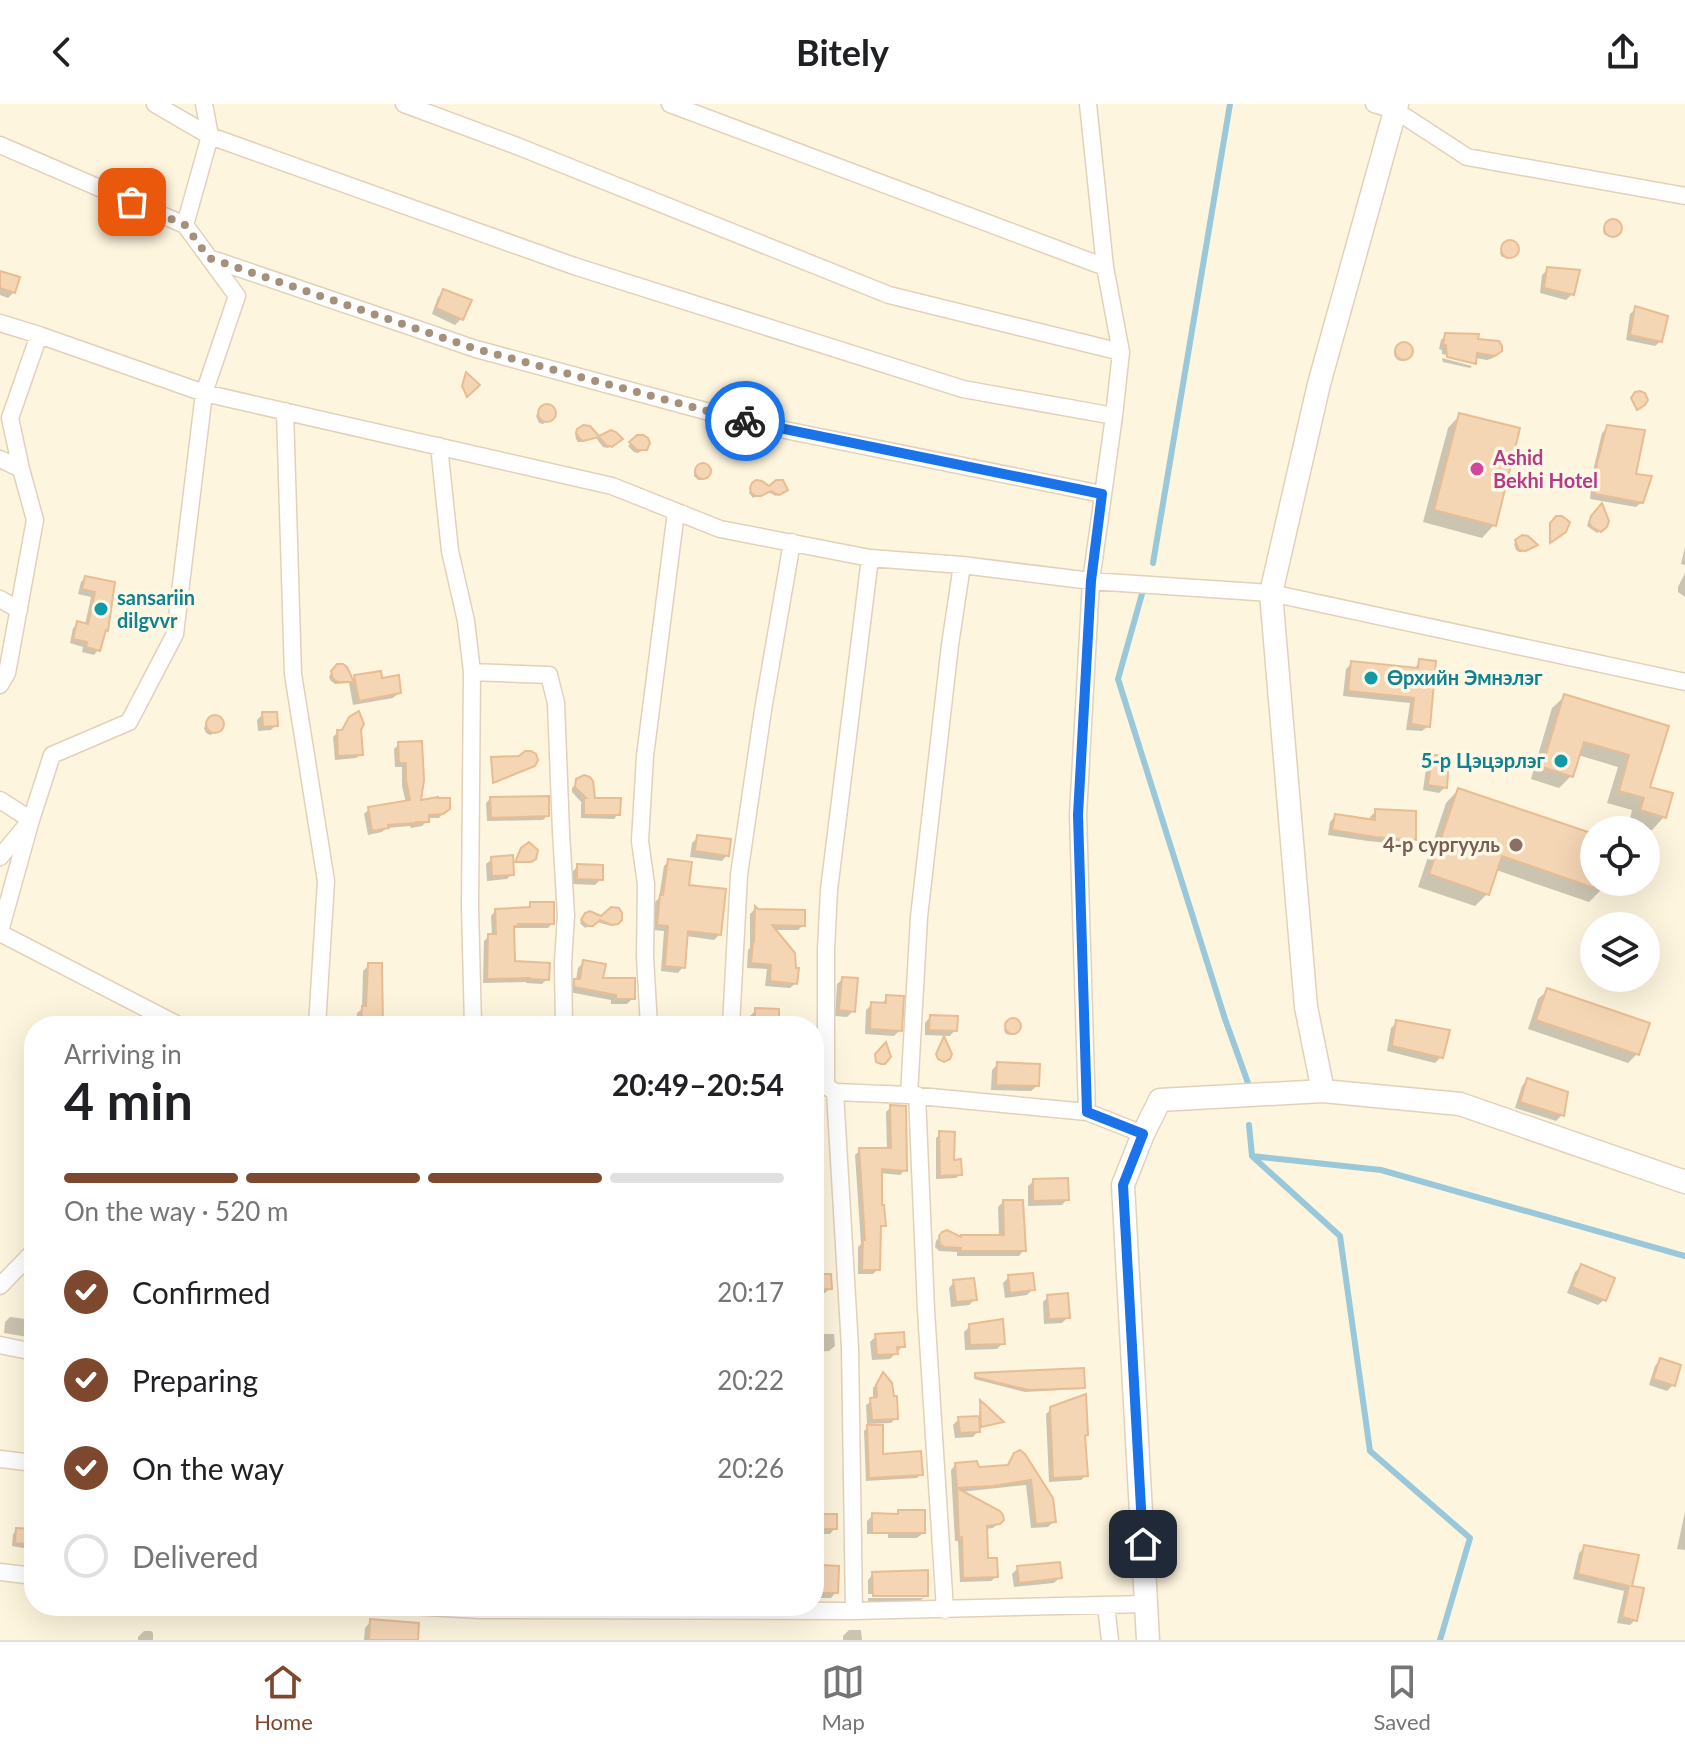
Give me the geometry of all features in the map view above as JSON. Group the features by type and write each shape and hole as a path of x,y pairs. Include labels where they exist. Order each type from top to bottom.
{"street":[{"path":"155,104 210,136 574,266 963,389 1114,416"},
{"path":"185,225 210,136 204,104"},
{"path":"404,104 889,295 1121,352"},
{"path":"670,104 1105,267"},
{"path":"1087,1112 1078,815 1091,581 1121,352 1105,267 1088,104"},
{"path":"1323,1091 1306,1007 1271,593 1319,384 1389,106 1467,157 1685,196"},
{"path":"0,145 185,225 237,296 204,393 175,634 129,722 52,755 0,932 161,1016"},
{"path":"209,258 476,349 750,423 1102,494"},
{"path":"0,323 204,393 612,486 720,529 870,558 962,565 1091,581 1271,593 1685,682"},
{"path":"0,685 7,673 35,520 10,418 39,335"},
{"path":"285,411 293,674 326,881 318,1016"},
{"path":"439,446 450,551 466,621 472,672 470,906 473,1016"},
{"path":"0,459 21,469"},
{"path":"648,1016 646,884 640,841 645,756 676,512"},
{"path":"732,1016 739,875 792,542"},
{"path":"854,1611 850,1348 825,1088 826,949 829,890 870,558"},
{"path":"945,1610 913,1095 919,917 962,565"},
{"path":"0,599 19,610"},
{"path":"472,672 549,675 556,703 566,915 564,1016"},
{"path":"0,800 31,820"},
{"path":"0,857 31,820"},
{"path":"825,1088 1087,1112 1143,1134"},
{"path":"1148,1640 1123,1185 1160,1100 1323,1091 1460,1104 1685,1182"},
{"path":"0,1286 24,1261"},
{"path":"0,1345 24,1350"},
{"path":"0,1459 24,1462"},
{"path":"0,1572 24,1575"},
{"path":"824,1610 1146,1604"},
{"path":"1106,1606 1110,1640"}],"building":[{"path":"1613,219 1622,228 1613,237 1604,228"},
{"path":"1510,240 1519,249 1510,258 1501,249"},
{"path":"1547,267 1580,270 1574,295 1544,288"},
{"path":"0,271 20,277 15,293 0,288"},
{"path":"443,289 472,300 463,320 436,308"},
{"path":"1635,306 1668,316 1662,342 1630,335"},
{"path":"1445,333 1479,334 1478,339 1499,341 1502,351 1495,356 1477,353 1476,364 1447,357 1446,345 1443,345"},
{"path":"1404,342 1413,351 1404,360 1395,351"},
{"path":"466,372 480,385 467,397 462,386"},
{"path":"1640,391 1645,393 1648,400 1637,410 1631,398"},
{"path":"547,404 556,413 547,422 538,413"},
{"name":"Ashid Bekhi Hotel","path":"1459,413 1520,428 1496,526 1434,510"},
{"path":"583,425 590,426 599,436 611,430 623,439 612,447 599,437 583,441 576,433"},
{"path":"1607,425 1645,430 1636,474 1652,476 1643,503 1595,494 1597,463"},
{"path":"637,435 648,438 650,443 647,450 637,450 629,442"},
{"path":"703,463 709,465 709,477 703,479 697,477 695,471 697,465"},
{"path":"756,480 769,486 776,480 783,480 788,490 779,495 771,491 756,496 750,488"},
{"path":"1602,503 1609,521 1601,532 1589,523"},
{"path":"1556,516 1570,522 1566,532 1550,543 1550,523"},
{"path":"1522,535 1538,545 1526,551 1519,550 1515,540"},
{"name":"sansariin dilgvvr","path":"85,576 115,582 108,631 100,651 86,647 87,642 73,639 77,621 88,624 95,592 82,589"},
{"path":"1419,659 1436,661 1430,727 1411,724 1414,698 1348,691 1351,661 1418,668"},
{"path":"337,664 347,667 354,682 333,679 331,671"},
{"path":"381,671 382,678 399,675 401,693 359,701 354,675"},
{"name":"5-р Цэцэрлэг","path":"1564,694 1669,726 1650,787 1673,793 1666,818 1640,810 1644,798 1619,791 1629,755 1584,742 1573,777 1542,767"},
{"path":"359,711 364,724 361,730 363,755 338,756 337,730 342,730 349,717"},
{"path":"262,712 277,712 278,726 263,727"},
{"path":"211,715 219,715 224,724 222,731 211,733 206,728 206,720"},
{"path":"422,741 424,780 421,800 450,798 450,809 443,814 429,815 429,822 416,822 416,826 415,823 388,825 389,828 372,831 368,807 410,800 406,763 399,763 398,742"},
{"path":"525,751 536,754 538,760 535,766 493,783 491,757 519,756"},
{"path":"1432,755 1449,755 1447,788 1428,785"},
{"path":"584,775 593,781 595,798 621,798 620,815 584,815 586,798 575,787 576,779"},
{"name":"4-р сургууль","path":"1458,788 1580,829 1580,883 1502,856 1489,895 1429,874"},
{"path":"549,796 549,816 491,818 490,797"},
{"path":"1375,809 1416,811 1416,840 1332,830 1335,814 1375,820"},
{"path":"697,835 731,839 729,856 695,851"},
{"path":"529,842 538,850 536,859 515,862 521,848"},
{"path":"513,855 514,875 492,876 491,857"},
{"path":"668,859 692,862 689,885 726,889 721,935 688,931 685,968 665,966 668,926 657,925"},
{"path":"577,864 603,865 603,880 577,879"},
{"path":"530,902 554,902 554,924 514,926 515,961 550,963 549,980 487,979 488,934 496,934 495,909 530,907"},
{"path":"755,906 758,909 805,910 805,926 772,925 795,953 796,968 799,968 797,984 770,981 771,965 751,963"},
{"path":"611,907 619,908 622,913 618,924 600,920 588,926 581,920 585,913 590,911 601,916"},
{"path":"583,960 606,964 603,978 635,978 635,999 616,999 616,995 574,987 574,979 580,979"},
{"path":"368,963 382,963 383,1016 362,1016 362,1006 366,1006"},
{"path":"842,977 858,978 855,1012 839,1010"},
{"path":"1547,988 1650,1023 1639,1055 1536,1020"},
{"path":"886,995 904,996 902,1031 870,1029 871,1002 886,1003"},
{"path":"755,1008 779,1009 779,1016 755,1016"},
{"path":"930,1015 958,1016 957,1031 929,1030"},
{"path":"1013,1018 1021,1026 1013,1034 1005,1026"},
{"path":"1396,1020 1450,1030 1443,1058 1392,1046"},
{"path":"944,1036 952,1054 944,1062 936,1054"},
{"path":"886,1042 891,1057 881,1064 876,1062 875,1054"},
{"path":"997,1062 1040,1064 1039,1086 996,1085"},
{"path":"1527,1078 1568,1092 1564,1116 1520,1102"},
{"path":"890,1105 906,1106 907,1171 882,1169 882,1205 886,1226 881,1226 880,1270 862,1270 865,1240 859,1148 891,1148"},
{"path":"939,1131 955,1132 954,1160 961,1159 962,1175 940,1176"},
{"path":"1068,1178 1069,1200 1033,1201 1033,1179"},
{"path":"1003,1200 1023,1200 1026,1251 961,1251 961,1248 940,1244 939,1236 947,1230 961,1237 1004,1235"},
{"path":"1581,1264 1615,1278 1606,1301 1572,1287"},
{"path":"1033,1273 1035,1290 1010,1293 1008,1275"},
{"path":"824,1274 831,1274 832,1289 824,1289"},
{"path":"974,1278 977,1300 956,1302 953,1280"},
{"path":"1068,1293 1070,1318 1049,1319 1047,1295"},
{"path":"1003,1319 1005,1344 970,1345 969,1324"},
{"path":"904,1332 905,1347 897,1347 898,1354 877,1355 875,1334"},
{"path":"1660,1358 1681,1365 1675,1386 1653,1379"},
{"path":"1084,1368 1085,1388 1028,1390 975,1377 975,1373"},
{"path":"883,1372 892,1383 894,1396 897,1396 898,1419 872,1420 870,1398 877,1397 876,1385"},
{"path":"1086,1394 1088,1476 1053,1478 1050,1407"},
{"path":"980,1400 1004,1422 981,1427"},
{"path":"979,1416 980,1432 960,1433 958,1417"},
{"path":"867,1425 883,1425 883,1454 921,1451 923,1475 869,1478"},
{"path":"1020,1450 1053,1498 1056,1522 1036,1524 1031,1480 957,1488 955,1463 977,1461 979,1467 1008,1465 1014,1453"},
{"path":"957,1488 1003,1515 1004,1520 1000,1524 987,1526 988,1558 997,1558 998,1577 963,1578"},
{"path":"898,1510 925,1510 925,1533 872,1533 872,1513 898,1514"},
{"path":"824,1514 837,1514 837,1529 824,1529"},
{"path":"16,1528 24,1528 24,1544 15,1543"},
{"path":"1584,1545 1639,1555 1632,1586 1644,1588 1637,1621 1622,1617 1629,1586 1578,1574"},
{"path":"1060,1562 1062,1578 1019,1583 1017,1566"},
{"path":"824,1565 839,1566 838,1593 824,1593"},
{"path":"928,1570 928,1596 873,1596 872,1572"},
{"path":"370,1619 419,1623 418,1640 369,1640"}],"waterway":[{"path":"1153,563 1230,104"},
{"path":"1142,594 1118,679 1248,1083"},
{"path":"1249,1125 1252,1156 1381,1170 1685,1256"},
{"path":"1252,1156 1340,1236 1370,1451 1470,1538 1440,1640"}],"way so far":[{"path":"132,202 185,225 209,258 476,349 745,421"}],"place":[{"name":"Ashid Bekhi Hotel","path":"1477,469"},
{"name":"sansariin dilgvvr","path":"101,609"},
{"name":"Өрхийн Эмнэлэг","path":"1371,678"},
{"name":"5-р Цэцэрлэг","path":"1561,761"},
{"name":"4-р сургууль","path":"1516,845"}],"route":[{"path":"745,421 1102,494 1091,581 1078,815 1087,1112 1143,1134 1123,1185 1143,1544"}]}
